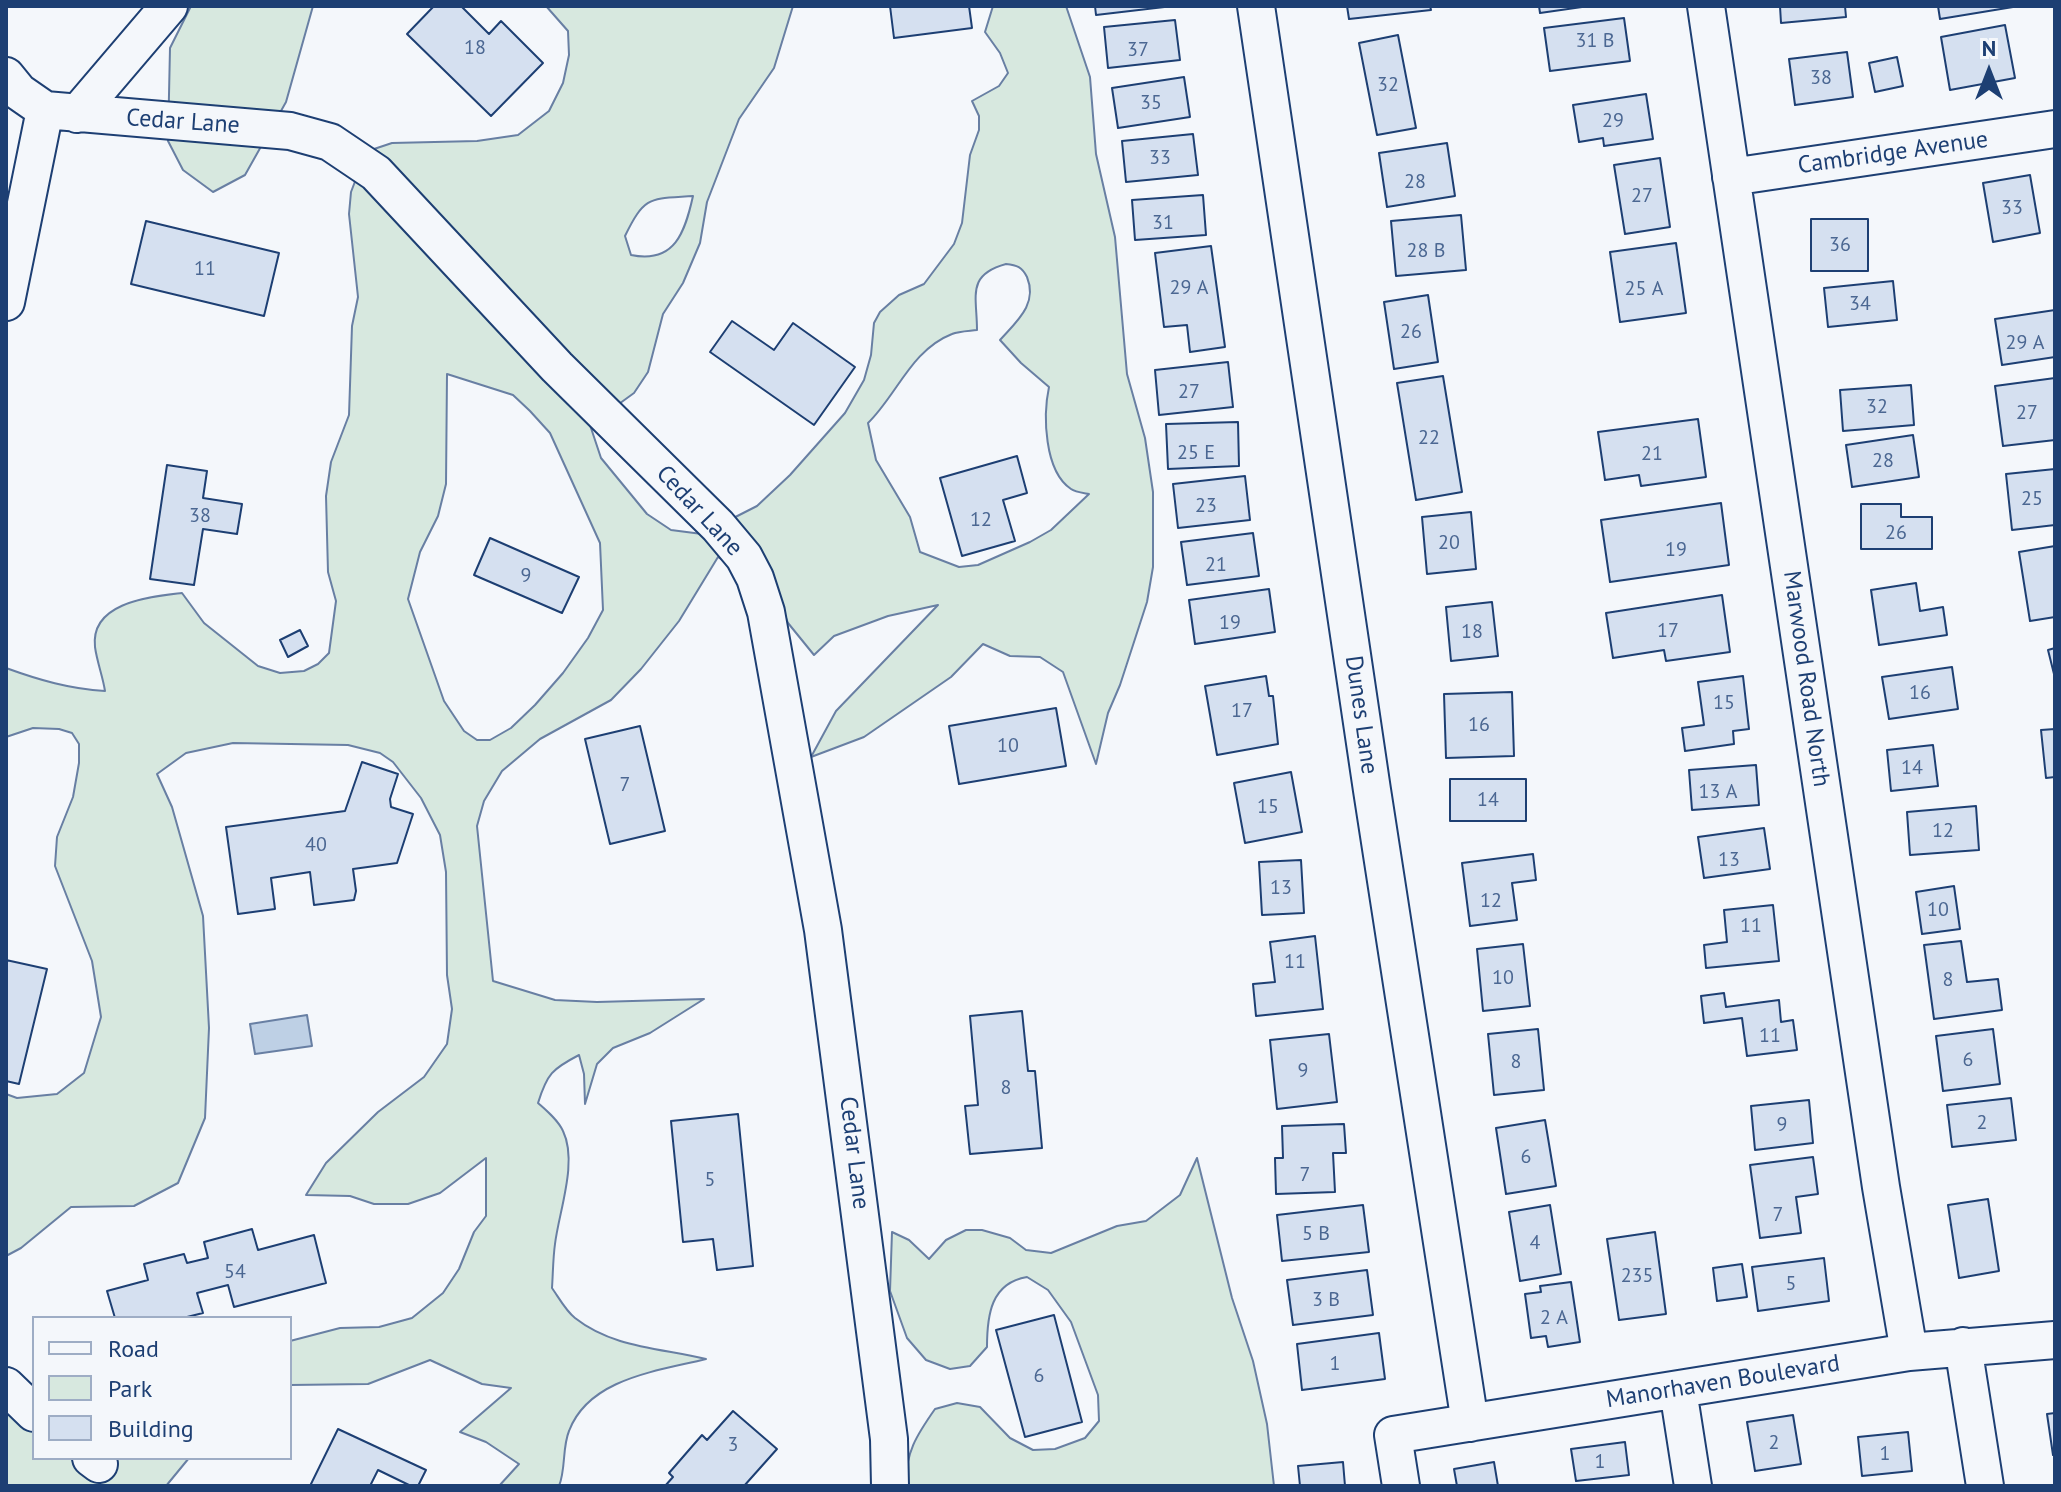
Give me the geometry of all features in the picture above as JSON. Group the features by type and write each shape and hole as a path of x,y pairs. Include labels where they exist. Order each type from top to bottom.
{"street":[{"path":"6,302 61,112 169,6"},
{"name":"Dunes Lane","path":"1256,6 1470,1423"},
{"name":"Marwood Road North","path":"1706,6 1879,1171 1909,1352"},
{"path":"6,76 19,92 61,112"},
{"name":"Cedar Lane","path":"61,112 290,131 330,142 376,173 557,367 718,526 744,557 755,578 766,612 823,930 888,1425 890,1486"},
{"name":"Cambridge Avenue","path":"1731,177 2055,129"},
{"name":"Manorhaven Boulevard","path":"1401,1486 1393,1435 1909,1352 2055,1340"},
{"path":"1963,1346 1985,1486"},
{"path":"6,1386 32,1411"},
{"path":"1678,1390 1693,1486"}],"green space":[{"path":"191,6 313,6 286,102 245,175 213,192 183,170 168,141 170,48"},
{"path":"546,6 793,6 774,68 739,119 707,202 700,243 683,283 663,314 648,372 634,393 590,425 601,458 647,514 671,530 702,534 757,506 790,475 845,413 864,380 871,355 874,323 880,312 899,295 924,284 954,244 962,223 970,155 979,130 979,116 972,101 999,86 1008,73 1000,53 985,32 993,6 1066,6 1090,77 1096,154 1115,237 1127,374 1145,438 1153,492 1153,567 1147,602 1108,713 1096,764 1063,672 1040,657 1010,656 983,644 951,677 864,737 811,757 836,711 938,605 888,616 834,636 814,655 788,623 780,603 770,591 718,557 679,621 641,669 611,700 540,739 502,771 484,801 477,826 493,981 555,1000 704,999 650,1033 613,1048 597,1064 585,1104 584,1074 579,1055 562,1064 544,1085 538,1103 561,1127 569,1157 555,1244 552,1288 572,1315 605,1336 638,1346 706,1359 627,1380 592,1399 569,1431 559,1486 499,1486 519,1464 486,1442 460,1432 511,1388 482,1384 430,1360 368,1384 292,1385 292,1340 340,1328 379,1327 412,1318 443,1293 459,1269 474,1232 486,1216 486,1158 440,1193 408,1204 374,1204 350,1196 306,1195 326,1163 378,1112 424,1077 447,1044 452,1009 447,975 446,872 440,835 421,798 393,762 380,753 348,745 233,743 186,753 157,774 172,807 203,916 209,1028 205,1118 178,1183 134,1206 71,1207 21,1248 6,1256 6,1094 17,1098 57,1094 84,1073 101,1017 92,961 55,866 57,837 73,797 79,744 72,733 59,729 33,728 6,737 6,668 55,683 105,691 95,647 96,632 102,620 112,611 139,600 182,593 204,623 258,666 280,673 304,671 318,664 329,653 336,601 328,572 326,496 331,462 349,415 352,326 358,297 349,214 351,192 359,171 374,149 392,143 477,141 518,135 549,111 563,83 569,55 568,31","holes":["693,196 686,222 676,242 668,250 646,257 631,255 625,236 638,213 650,202","1006,264 1021,269 1027,277 1030,296 1024,312 1000,340 1049,387 1046,427 1055,469 1071,489 1089,494 1051,530 1030,542 978,565 959,567 920,552 910,517 876,460 868,423 926,351 952,334 977,330 976,288 979,281 985,274","447,374 513,395 550,433 600,543 603,610 588,638 535,705 511,728 490,740 477,740 464,731 444,701 408,599 420,552 438,516 446,484"]},
{"path":"1197,1158 1232,1298 1253,1361 1267,1424 1274,1486 905,1486 907,1463 913,1445 935,1409 957,1403 980,1407 1010,1438 1033,1450 1055,1449 1085,1438 1099,1421 1098,1395 1071,1322 1048,1290 1027,1277 1015,1280 999,1293 990,1312 987,1347 970,1366 950,1369 926,1360 907,1338 890,1291 892,1232 909,1240 929,1259 946,1240 966,1230 982,1230 1010,1238 1026,1250 1051,1253 1117,1226 1146,1221 1180,1195"},
{"path":"6,1412 32,1413 32,1460 187,1460 166,1486 6,1486"}],"water":[{"path":"307,1015 312,1046 255,1054 250,1024"}],"building":[{"path":"434,6 461,6 489,34 501,21 543,63 491,116 407,34"},
{"path":"890,6 969,6 972,28 894,38"},
{"path":"1095,6 1173,6 1096,15"},
{"path":"1347,6 1430,6 1431,10 1349,19"},
{"path":"1539,6 1589,6 1540,13"},
{"path":"1780,6 1845,6 1846,17 1781,23"},
{"path":"1938,6 2013,6 2013,7 1940,19"},
{"path":"1624,18 1630,61 1550,71 1544,28"},
{"path":"1175,20 1180,60 1108,68 1104,27"},
{"path":"2005,25 2015,78 1950,90 1941,37"},
{"path":"1398,35 1416,128 1377,135 1359,43"},
{"path":"1847,52 1853,97 1795,105 1789,59"},
{"path":"1897,57 1903,86 1875,92 1869,63"},
{"path":"1184,77 1190,117 1118,128 1112,88"},
{"path":"1646,94 1653,139 1604,146 1603,138 1579,142 1573,105"},
{"path":"1193,134 1198,175 1126,182 1122,141"},
{"path":"1447,143 1455,196 1387,207 1379,153"},
{"path":"1660,158 1670,227 1625,234 1614,165"},
{"path":"2030,175 2040,233 1993,242 1983,183"},
{"path":"1203,195 1206,235 1135,240 1132,200"},
{"path":"1461,215 1466,270 1396,276 1391,221"},
{"path":"1811,219 1868,219 1868,271 1811,271"},
{"path":"146,221 279,253 264,316 131,284"},
{"path":"1676,243 1686,313 1620,322 1610,252"},
{"path":"1211,246 1225,347 1190,352 1187,325 1164,327 1155,253"},
{"path":"1893,281 1897,320 1828,327 1824,288"},
{"path":"1428,295 1438,362 1394,369 1384,302"},
{"path":"2055,310 2055,357 2002,365 1995,319"},
{"path":"732,321 774,350 793,323 855,367 814,425 710,352"},
{"path":"1228,362 1233,407 1159,415 1155,370"},
{"path":"1443,376 1462,492 1416,500 1397,383"},
{"path":"2055,378 2055,440 2003,446 1995,386"},
{"path":"1911,385 1914,425 1843,431 1840,390"},
{"path":"1698,419 1706,477 1641,486 1639,475 1605,480 1598,432"},
{"path":"1238,422 1239,466 1168,469 1166,424"},
{"path":"1913,435 1919,477 1852,487 1846,445"},
{"path":"1017,456 1027,493 1003,500 1015,541 962,556 940,478"},
{"path":"167,465 207,471 203,498 242,504 237,534 203,529 194,585 150,579"},
{"path":"2055,469 2055,525 2012,530 2006,474"},
{"path":"1245,476 1250,520 1178,528 1173,484"},
{"path":"1721,503 1729,565 1610,582 1601,520"},
{"path":"1861,504 1901,504 1901,517 1932,517 1932,549 1861,549"},
{"path":"1471,512 1476,569 1427,574 1422,517"},
{"path":"1253,533 1259,576 1187,585 1181,542"},
{"path":"490,538 579,577 562,613 474,575"},
{"path":"2055,546 2055,617 2030,621 2019,552"},
{"path":"1916,583 1920,611 1943,607 1947,635 1879,645 1871,590"},
{"path":"1269,589 1275,632 1195,644 1189,600"},
{"path":"1722,595 1730,652 1666,661 1664,650 1613,658 1606,613"},
{"path":"1492,602 1498,656 1451,661 1446,607"},
{"path":"300,630 308,646 288,657 280,640"},
{"path":"2055,648 2055,678 2048,650"},
{"path":"1952,667 1958,709 1889,719 1882,677"},
{"path":"1266,676 1269,696 1273,696 1278,744 1217,755 1205,686"},
{"path":"1743,676 1749,729 1733,731 1734,744 1685,751 1682,728 1704,725 1698,682"},
{"path":"1512,692 1514,756 1446,758 1444,694"},
{"path":"1056,708 1066,766 959,784 949,726"},
{"path":"640,726 665,831 610,844 585,739"},
{"path":"2055,729 2055,777 2046,778 2041,730"},
{"path":"1933,745 1938,786 1891,791 1887,750"},
{"path":"362,762 398,774 390,799 391,807 413,814 397,863 353,869 354,900 314,905 310,872 271,878 275,909 238,914 226,827 345,811"},
{"path":"1756,765 1759,805 1692,810 1689,770"},
{"path":"1291,772 1302,832 1245,843 1234,783"},
{"path":"1450,779 1526,779 1526,821 1450,821"},
{"path":"1976,806 1979,850 1910,855 1907,812"},
{"path":"1764,828 1770,869 1704,878 1698,837"},
{"path":"1533,854 1536,880 1512,883 1517,920 1470,926 1462,863"},
{"path":"1301,860 1304,913 1262,915 1259,862"},
{"path":"1954,886 1960,929 1922,934 1916,892"},
{"path":"1773,905 1779,961 1706,968 1704,945 1727,942 1724,910"},
{"path":"1315,936 1323,1009 1256,1016 1253,984 1275,982 1270,942"},
{"path":"1961,941 1967,982 1998,979 2002,1010 1934,1019 1924,945"},
{"path":"1523,944 1530,1006 1483,1011 1477,949"},
{"path":"6,960 47,969 19,1084 6,1081"},
{"path":"1724,993 1726,1007 1779,1000 1781,1022 1793,1020 1797,1050 1747,1056 1742,1018 1704,1023 1701,996"},
{"path":"1022,1011 1028,1071 1035,1071 1042,1148 970,1154 965,1106 978,1105 970,1016"},
{"path":"1538,1029 1544,1090 1494,1095 1488,1034"},
{"path":"1993,1029 2000,1084 1943,1091 1936,1036"},
{"path":"1329,1034 1337,1102 1277,1109 1270,1040"},
{"path":"2011,1098 2016,1140 1952,1147 1947,1105"},
{"path":"1809,1100 1813,1143 1755,1150 1751,1106"},
{"path":"738,1114 753,1266 717,1270 713,1239 683,1242 671,1121"},
{"path":"1545,1120 1556,1186 1506,1194 1496,1128"},
{"path":"1344,1124 1346,1153 1333,1153 1335,1192 1276,1194 1275,1158 1283,1158 1282,1126"},
{"path":"1813,1157 1818,1194 1796,1197 1801,1233 1760,1238 1750,1165"},
{"path":"1988,1199 1999,1271 1959,1278 1948,1205"},
{"path":"1363,1205 1369,1252 1282,1261 1277,1215"},
{"path":"1550,1205 1561,1274 1520,1281 1509,1212"},
{"path":"252,1229 258,1250 314,1235 326,1283 234,1307 228,1285 197,1293 203,1313 191,1316 114,1316 107,1291 148,1280 144,1264 184,1254 187,1263 208,1258 204,1242"},
{"path":"1655,1232 1666,1314 1619,1320 1607,1239"},
{"path":"1824,1258 1829,1301 1758,1311 1752,1267"},
{"path":"1742,1264 1747,1297 1717,1301 1713,1268"},
{"path":"1367,1270 1373,1315 1293,1325 1287,1280"},
{"path":"1571,1282 1580,1342 1548,1347 1546,1336 1531,1338 1525,1294 1541,1292 1540,1286"},
{"path":"1054,1315 1082,1422 1025,1437 996,1330"},
{"path":"1379,1333 1385,1379 1302,1390 1297,1344"},
{"path":"733,1411 777,1449 744,1486 665,1486 673,1477 669,1473 702,1435 707,1440"},
{"path":"2055,1413 2055,1455 2053,1455 2047,1414"},
{"path":"1793,1415 1801,1464 1755,1471 1747,1422"},
{"path":"338,1429 426,1470 418,1486 411,1486 378,1470 370,1486 310,1486"},
{"path":"1908,1432 1912,1471 1862,1476 1858,1437"},
{"path":"1625,1442 1629,1475 1576,1481 1571,1449"},
{"path":"1343,1462 1345,1486 1300,1486 1298,1466"},
{"path":"1494,1462 1498,1486 1457,1486 1454,1469"}]}
